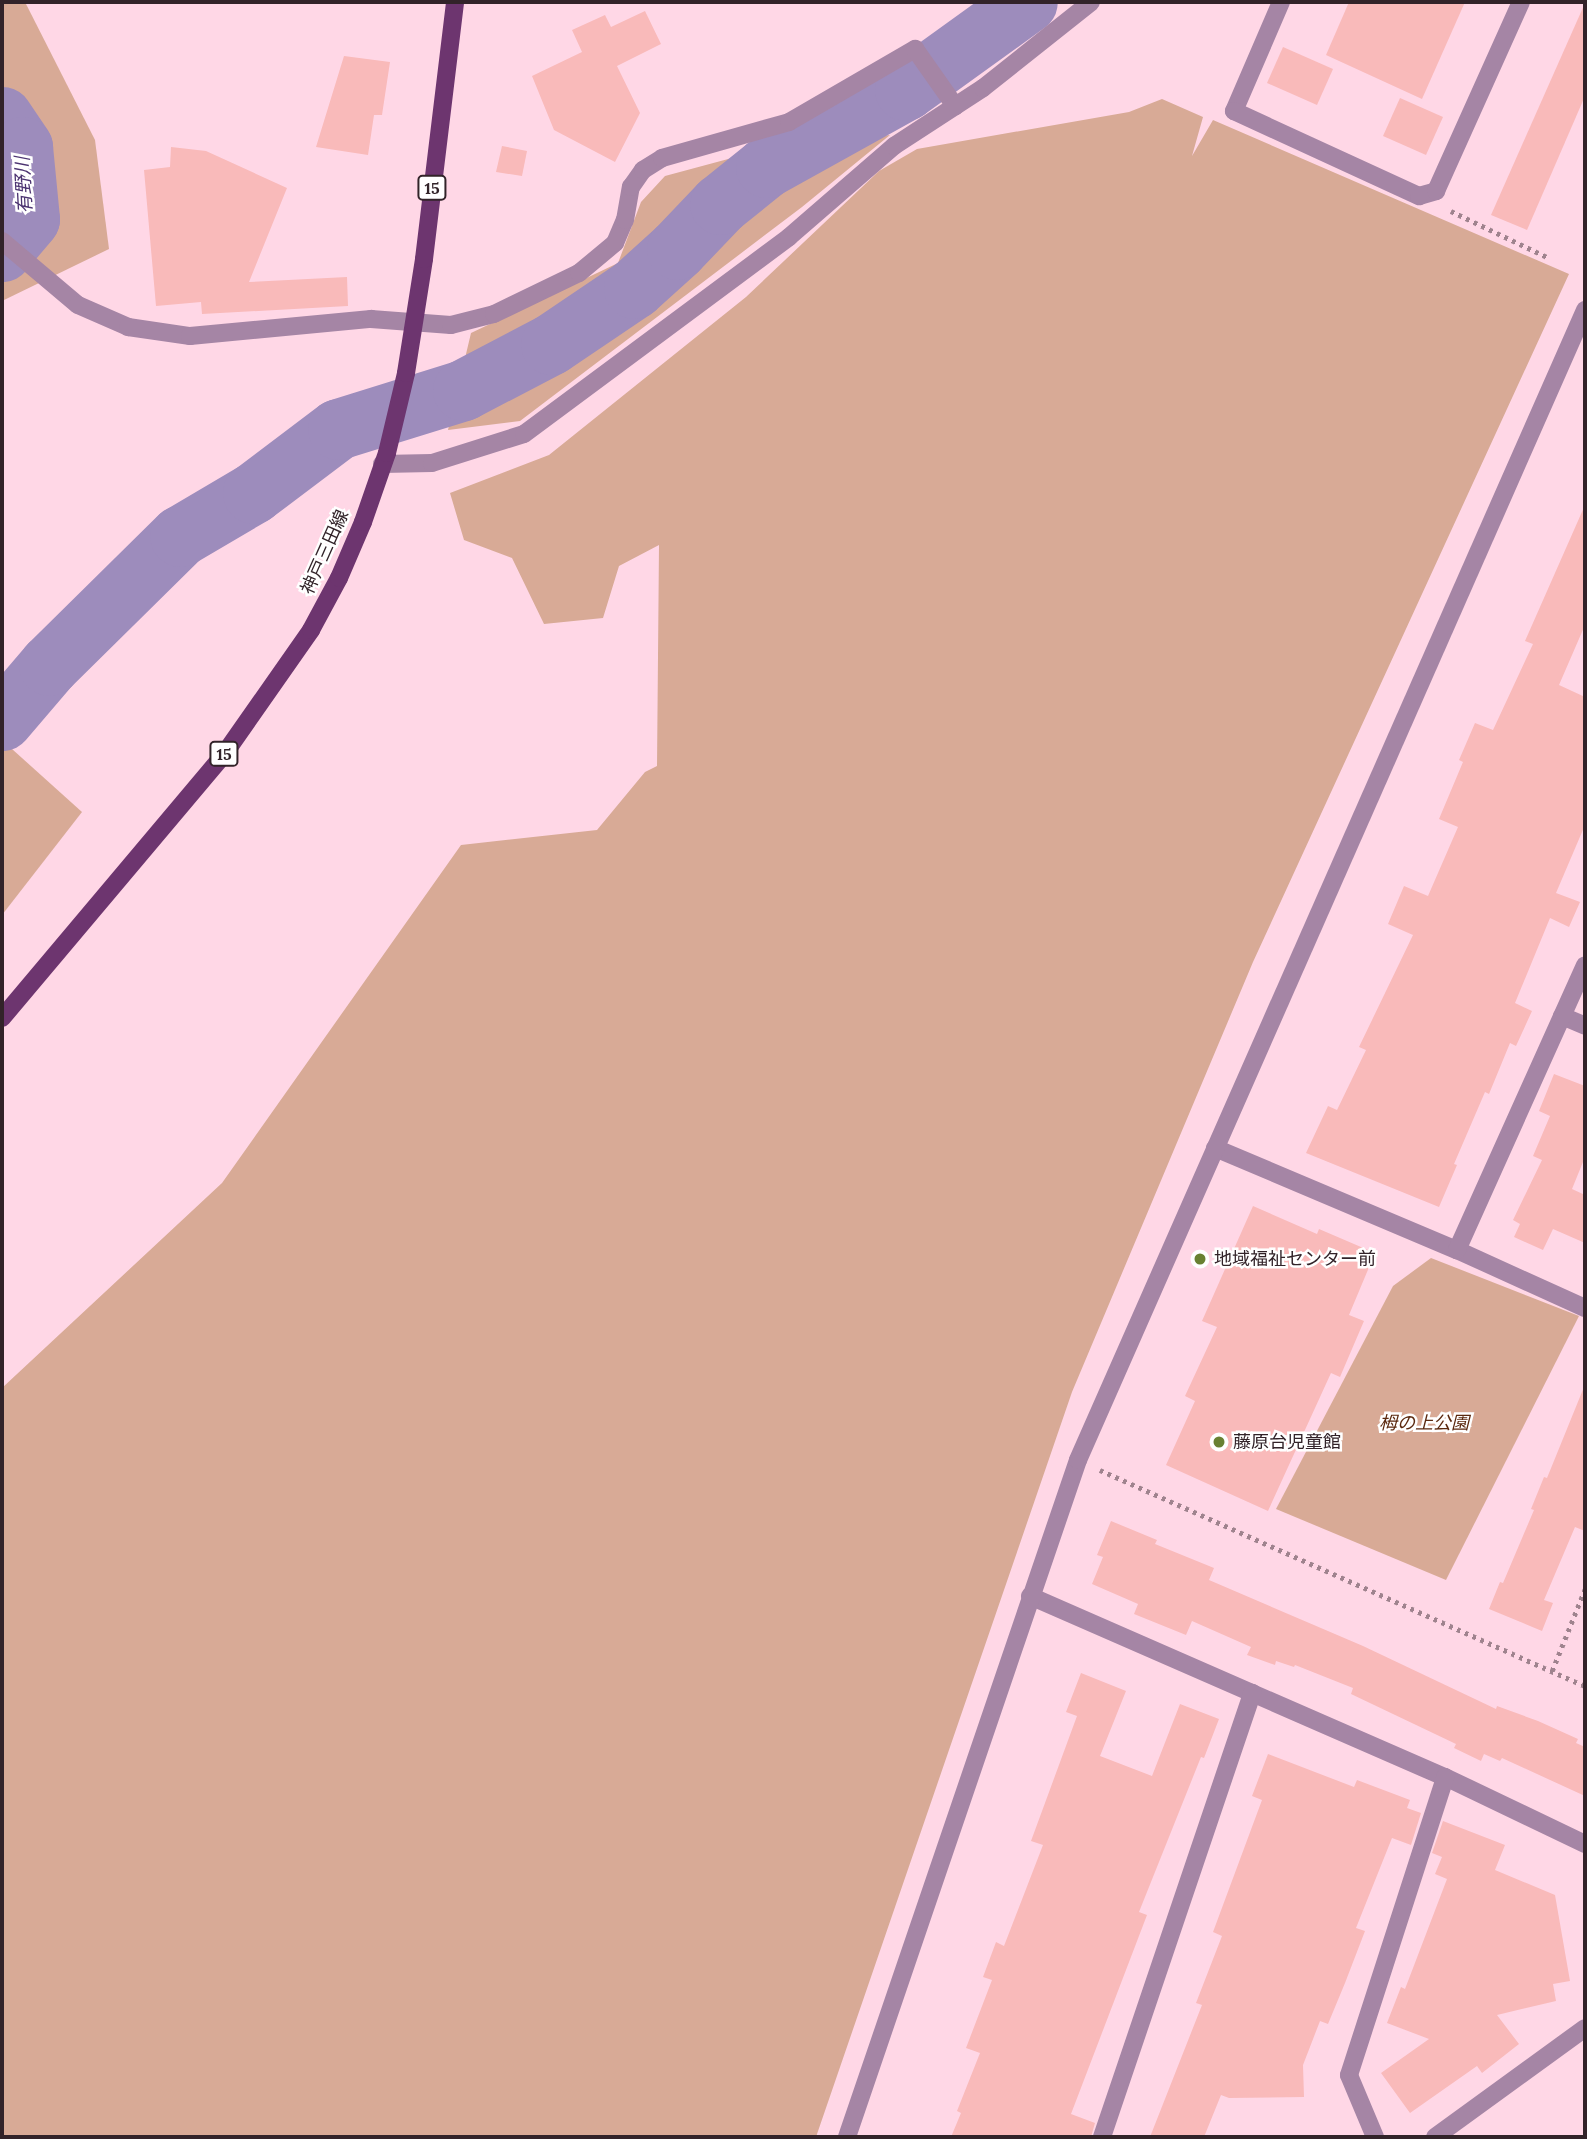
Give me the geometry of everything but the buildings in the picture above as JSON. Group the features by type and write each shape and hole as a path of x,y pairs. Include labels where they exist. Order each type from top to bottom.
{"main road":[{"name":"神戸三田線","path":"2,1018 225,753 282,674 339,578 363,522 384,458 406,373 455,2"}],"street":[{"path":"384,458 432,463 524,434 789,237 894,146 1091,2"},
{"path":"1280,2 1234,111 1419,196 1436,191 1521,2"},
{"path":"2,241 78,305 128,327 190,336 371,319 451,326 494,314 579,273 615,243 625,220 631,187 643,170 663,158 789,122 915,49 953,102"},
{"path":"847,2137 1078,1460 1585,310"},
{"path":"1457,1250 1585,965"},
{"path":"1562,1016 1585,1026"},
{"path":"1215,1148 1457,1250 1585,1308"},
{"path":"1030,1596 1445,1777 1585,1844"},
{"path":"1102,2137 1252,1693"},
{"path":"1375,2137 1349,2075 1445,1777"},
{"path":"1434,2137 1585,2028"}],"path":[{"path":"1419,196 1547,257"},
{"path":"1078,1460 1585,1686"},
{"path":"1552,1671 1585,1589"}],"green space":[{"path":"2,2 25,2 95,140 109,249 2,301"},
{"path":"1162,99 1203,117 1192,156 1213,120 1569,274 1253,962 1072,1392 816,2137 2,2137 2,1388 222,1183 461,845 597,830 645,772 657,766 659,545 619,566 603,618 544,624 512,558 464,540 450,493 549,455 746,297 879,171 917,149 1129,112"},
{"path":"890,135 802,207 520,421 448,430 471,333 618,263 641,202 665,176 743,155 775,192 862,138"},
{"path":"2,740 82,812 2,915"},
{"name":"栂の上公園","path":"1431,1258 1579,1316 1446,1580 1276,1509 1393,1286"}],"waterway":[{"path":"2,720 49,665 180,536 253,493 338,429 463,390 551,344 634,288 677,249 720,204 766,167 905,90 1027,2"},
{"name":"有野川","path":"2,117 22,147 29,219 2,251"}],"place":[{"name":"地域福祉センター前","path":"1200,1259"},
{"name":"藤原台児童館","path":"1219,1442"}]}
